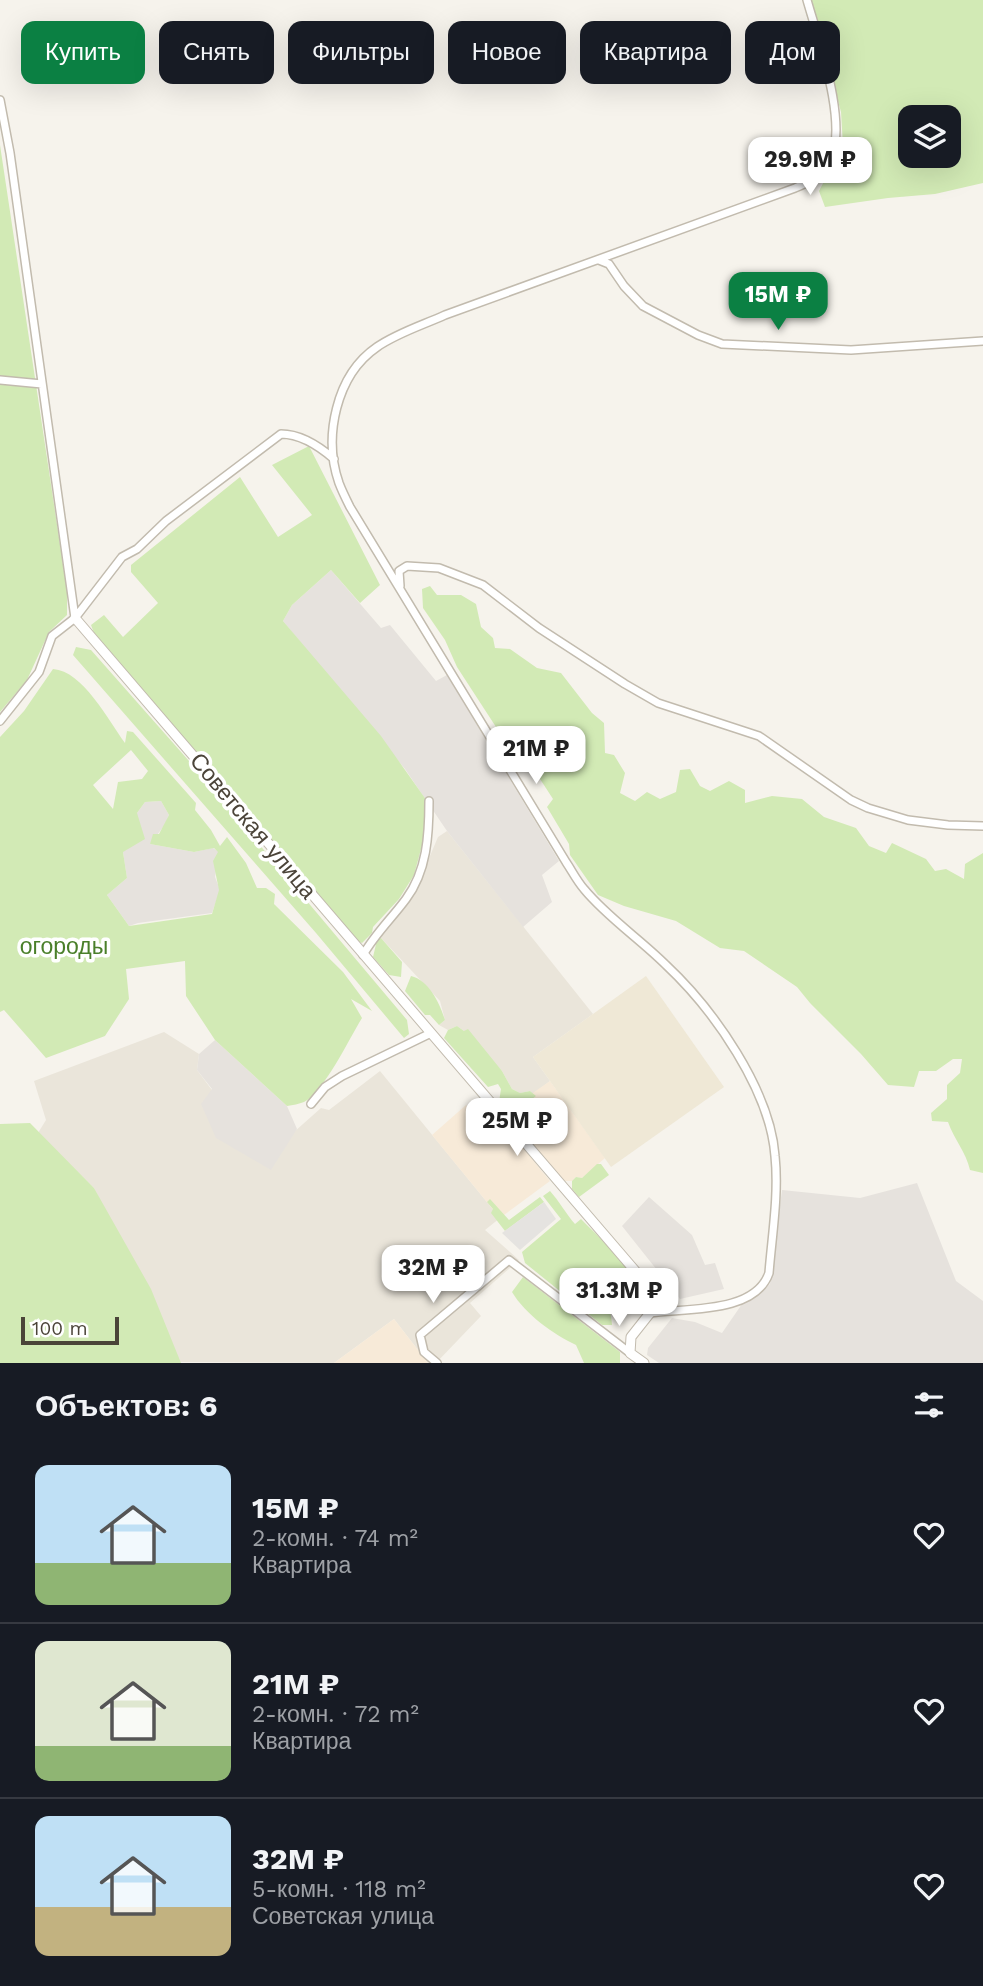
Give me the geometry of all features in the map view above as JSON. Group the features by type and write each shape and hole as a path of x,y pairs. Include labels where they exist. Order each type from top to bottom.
{"street":[{"path":"630,1353 631,1337 650,1313 729,1305 766,1282 769,1273 776,1176 773,1136 767,1114 745,1067 703,1006 675,973 583,888 350,507 339,483 334,458 333,425 337,405 354,370 377,347 445,315 795,188 816,177 829,165 834,149 836,117 807,0"},
{"path":"0,100 10,153 75,618"},
{"path":"599,260 609,264 624,286 643,306 698,335 722,344 851,350 983,341"},
{"path":"0,380 42,384"},
{"path":"0,721 39,672 52,636 75,618 122,557 137,549 166,521 281,434 291,434 306,440 334,458"},
{"path":"400,590 399,571 407,566 439,568 463,575 483,585 538,628 625,684 658,703 759,736 851,800 908,820 983,826"},
{"name":"Советская улица","path":"75,618 637,1273 649,1290 653,1304 650,1313"},
{"path":"363,955 384,924 407,898 419,874 425,855 429,801"},
{"path":"311,1104 325,1087 342,1076 431,1033"},
{"path":"437,1363 425,1352 420,1335 509,1260 644,1363"}],"shaded area":[{"path":"331,570 381,628 390,625 436,681 447,675 559,861 542,875 552,902 523,927 447,831 405,769 283,621 292,605"},
{"path":"161,801 169,815 150,844 194,852 213,848 219,852 215,877 220,890 212,913 129,926 107,895 127,878 123,852 137,813 145,802"},
{"path":"447,831 593,1014 533,1057 550,1081 533,1094 530,1091 520,1093 512,1089 502,1071 464,1031 457,1026 448,1030 439,1025 445,1020 440,1001 381,938 384,928 424,870 438,837"},
{"path":"646,976 724,1087 611,1167 533,1057"},
{"path":"164,1032 199,1054 197,1070 271,1169 294,1132 321,1108 329,1110 380,1071 500,1218 485,1230 519,1260 470,1303 481,1316 436,1363 428,1363 394,1319 334,1363 180,1362 94,1188 38,1133 46,1120 34,1081"},
{"path":"215,1040 287,1106 297,1129 271,1170 216,1138 201,1104 212,1089 197,1070 199,1054"},
{"path":"550,1081 605,1158 582,1178 576,1177 572,1181 562,1181 507,1111"},
{"path":"466,1105 483,1127 505,1126 550,1181 500,1218 432,1135"},
{"path":"917,1183 956,1281 983,1301 983,1363 659,1363 647,1355 648,1348 672,1318 695,1322 722,1333 742,1304 770,1284 782,1190 860,1198"},
{"path":"649,1197 692,1235 705,1265 715,1263 724,1289 680,1299 622,1226"},
{"path":"544,1202 556,1219 520,1250 502,1233"},
{"path":"394,1319 428,1363 334,1363"}],"green space":[{"path":"811,0 983,0 983,183 935,194 825,207 819,191 843,145 841,112 834,84 840,84 840,21 817,21"},
{"path":"0,145 67,591 67,615 49,632 27,680 0,712"},
{"path":"309,446 380,585 360,603 331,570 292,605 283,621 381,736 427,801 424,838 414,875 399,899 362,943 356,940 94,633 91,625 104,615 123,637 158,603 131,572 131,565 240,477 278,537 312,515 272,465"},
{"path":"430,586 437,595 461,595 476,604 481,627 493,638 495,648 510,649 537,668 561,673 592,713 604,723 605,753 614,755 625,773 620,793 635,801 647,792 660,799 676,792 680,770 690,769 700,786 710,791 729,781 745,790 745,803 772,796 802,799 824,817 856,828 869,846 886,853 892,843 926,859 935,871 946,869 964,879 965,864 983,853 983,1173 970,1170 948,1122 932,1121 931,1113 947,1099 947,1085 960,1073 962,1059 953,1059 936,1071 919,1071 914,1087 888,1085 797,987 744,951 720,948 676,921 624,906 598,895 570,855 569,844 547,807 553,799 529,762 496,727 423,608 422,589"},
{"path":"76,647 91,650 189,761 407,1020 409,1034 404,1038 73,655"},
{"name":"огороды","path":"53,669 75,678 94,698 125,743 127,731 133,732 196,803 195,810 220,846 227,837 246,863 257,888 266,888 275,894 274,904 343,972 372,1011 351,999 362,1018 328,1077 304,1102 287,1106 215,1040 186,996 185,961 126,969 129,999 105,1036 46,1058 4,1010 0,1012 0,737 24,711","holes":["131,750 148,771 142,779 118,782 113,809 93,785","161,801 169,815 159,834 153,834 150,844 194,852 214,848 218,852 213,861 219,890 212,914 129,926 107,895 127,878 123,852 145,839 137,813 145,802"]},
{"path":"381,938 402,962 401,977 389,975 373,957 377,940"},
{"path":"411,976 423,982 437,1000 445,1020 439,1025 430,1015 425,1015 405,991"},
{"path":"457,1026 464,1031 468,1029 502,1071 512,1089 520,1093 530,1091 536,1096 517,1110 521,1117 516,1122 499,1102 501,1089 498,1084 488,1087 444,1038 448,1030"},
{"path":"30,1123 94,1188 151,1289 181,1363 0,1363 0,1124"},
{"path":"597,1164 601,1164 609,1175 579,1197 572,1189 572,1181 576,1177 582,1178"},
{"path":"550,1191 575,1224 581,1219 610,1248 624,1263 634,1280 631,1289 619,1283 611,1272 608,1279 594,1277 589,1283 606,1301 612,1325 602,1325 525,1263 522,1252 561,1219 543,1196"},
{"path":"540,1197 544,1202 505,1231 491,1213 493,1209 487,1202 490,1199 509,1220"},
{"path":"523,1277 620,1352 620,1363 584,1363 576,1345 540,1323 512,1292"}]}
